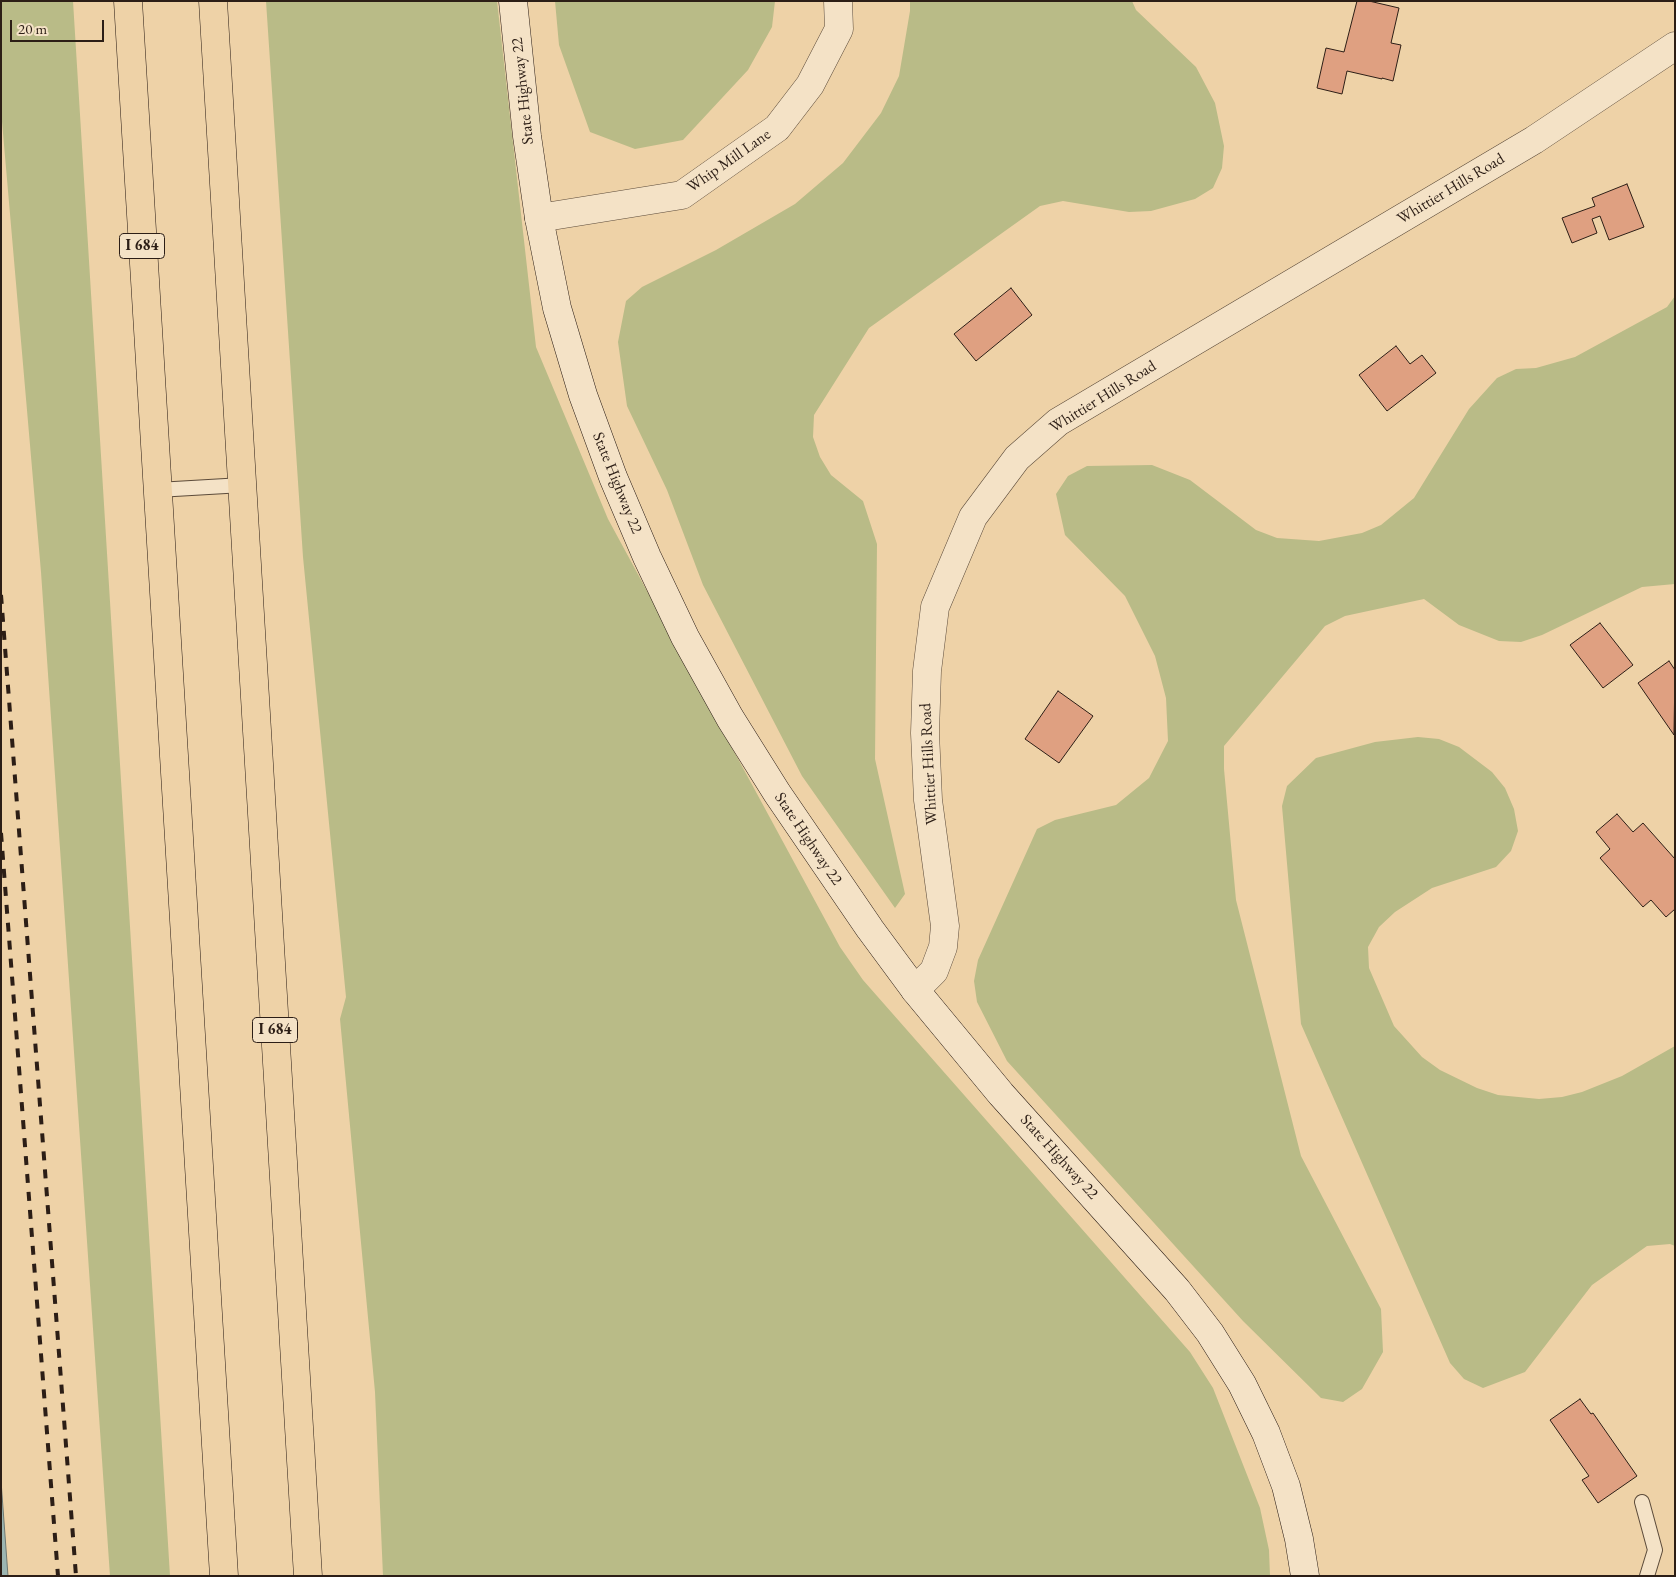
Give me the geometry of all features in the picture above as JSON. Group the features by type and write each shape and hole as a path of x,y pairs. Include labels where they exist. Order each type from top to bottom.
{"highway":[{"name":"I 684","path":"128,1 224,1576"},
{"name":"I 684","path":"214,1 308,1576"}],"main road":[{"name":"State Highway 22","path":"513,1 526,127 539,218 557,308 584,395 621,495 647,557 685,637 730,718 777,792 864,921 916,990 1001,1094 1178,1290 1210,1334 1242,1384 1266,1433 1286,1486 1299,1539 1304,1576"},
{"name":"Whip Mill Lane","path":"539,218 682,195 777,128 810,86 839,30 838,1"},
{"name":"Whittier Hills Road","path":"916,990 934,971 943,948 945,926 928,800 925,733 927,670 935,607 973,517 1017,458 1058,422 1534,140 1675,46"}],"lane":[{"path":"157,490 243,485"},
{"path":"1642,1502 1655,1550 1647,1576"}],"green space":[{"path":"1,1 73,1 170,1576 110,1576 41,572 1,110"},
{"path":"266,1 497,1 536,347 608,519 840,947 863,980 1190,1352 1213,1388 1260,1508 1269,1550 1270,1576 383,1576 375,1392 340,1019 346,997 303,557"},
{"path":"555,1 775,1 772,27 748,70 683,140 635,149 590,132 559,45"},
{"path":"910,1 1132,1 1136,10 1196,67 1215,103 1224,146 1222,168 1213,188 1195,199 1151,211 1129,212 1063,201 1040,206 869,328 814,415 813,437 820,457 831,475 863,501 877,544 875,759 905,894 895,908 802,776 703,585 667,490 627,406 618,342 626,301 642,287 716,250 795,204 843,163 881,113 899,76"},
{"path":"1675,296 1675,584 1642,587 1542,635 1521,642 1499,641 1459,625 1424,599 1345,616 1325,626 1224,746 1224,769 1236,900 1301,1156 1381,1309 1383,1352 1362,1389 1343,1402 1321,1398 1243,1321 1007,1061 977,1002 974,981 978,960 1037,829 1055,820 1116,805 1149,778 1168,741 1166,698 1155,656 1125,596 1065,535 1056,494 1068,476 1087,466 1152,465 1190,480 1256,530 1277,538 1319,541 1362,533 1381,525 1414,498 1469,409 1497,378 1516,369 1536,368 1575,357 1667,307"},
{"path":"1418,737 1439,739 1459,747 1492,772 1505,788 1514,809 1518,831 1511,851 1496,867 1432,888 1395,912 1379,927 1368,947 1369,968 1394,1026 1422,1057 1440,1070 1477,1088 1498,1095 1539,1099 1562,1097 1582,1092 1622,1076 1675,1046 1675,1246 1670,1244 1647,1246 1592,1285 1525,1372 1483,1388 1464,1379 1450,1363 1301,1024 1282,806 1287,786 1316,758 1375,742"}],"water":[{"path":"1,1481 8,1576 1,1576"}],"building":[{"path":"1357,1 1369,1 1399,8 1391,43 1401,45 1393,81 1347,71 1342,94 1317,88 1326,48 1344,52"},
{"path":"1627,184 1644,227 1609,240 1600,216 1592,219 1597,233 1572,243 1562,218 1595,206 1592,198"},
{"path":"1011,288 1032,315 976,361 954,334"},
{"path":"1396,346 1410,364 1422,355 1436,373 1387,411 1359,375"},
{"path":"1600,623 1633,665 1603,688 1570,645"},
{"path":"1669,661 1675,670 1674,735 1638,683"},
{"path":"1058,691 1093,716 1059,763 1025,739"},
{"path":"1617,814 1633,832 1643,823 1675,859 1675,909 1666,917 1651,900 1643,907 1600,858 1610,849 1596,832"},
{"path":"1580,1399 1591,1414 1593,1413 1637,1476 1598,1503 1582,1480 1589,1476 1550,1420"}],"railway":[{"path":"1,595 76,1576"},
{"path":"1,833 58,1576"}]}
